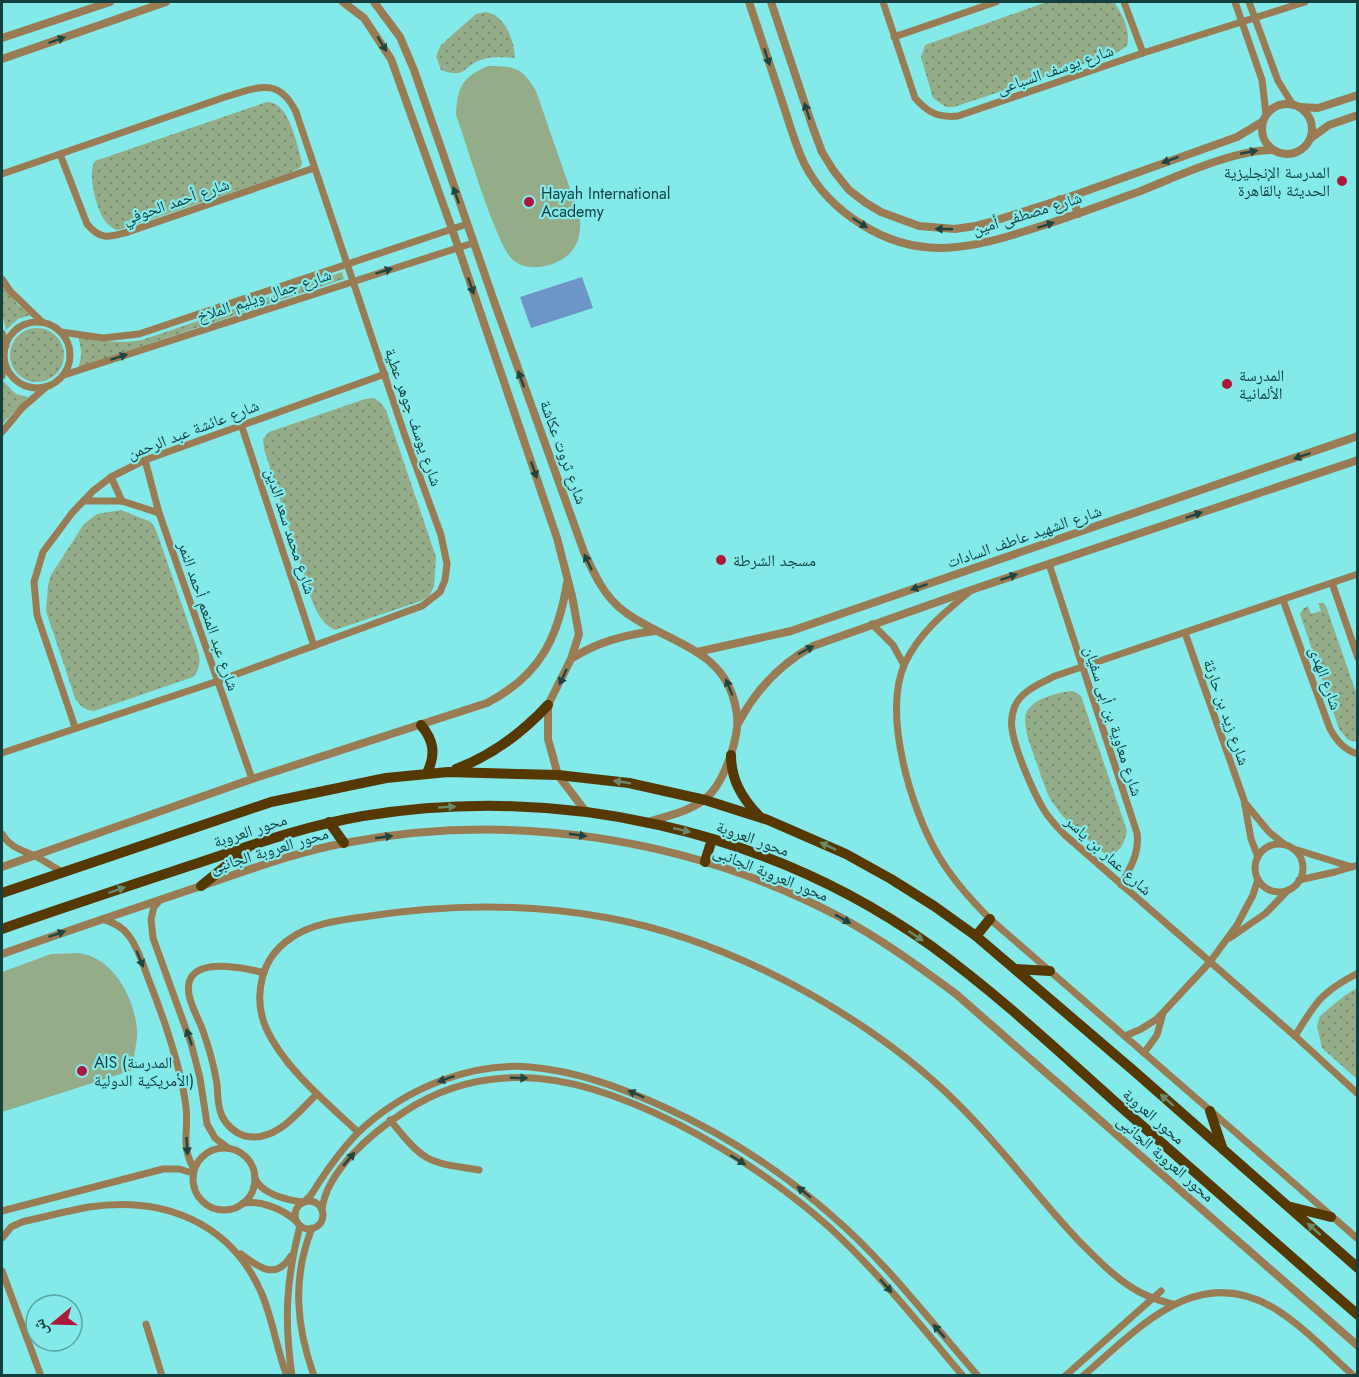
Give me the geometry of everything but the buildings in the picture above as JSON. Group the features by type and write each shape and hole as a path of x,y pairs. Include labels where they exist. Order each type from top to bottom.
{"main road":[{"path":"448,772 503,746 535,720 548,705"},
{"path":"421,725 429,736 433,748 432,761 427,773"},
{"path":"731,755 731,769 742,796 762,818"},
{"name":"محور العروبة","path":"2,893 271,802 349,784 427,773 558,775 629,783 705,800 762,818 846,854 934,906 976,936 1222,1147 1358,1268"},
{"name":"محور العروبة","path":"2,929 253,844 329,822 393,812 439,807 513,806 586,812 648,822 712,838 774,860 852,897 899,925 953,962 996,996 1358,1315"},
{"path":"329,822 345,843"},
{"path":"705,862 712,838"},
{"path":"201,886 253,844"},
{"path":"976,936 990,919"},
{"path":"1014,969 1050,971"},
{"path":"1210,1111 1222,1147"},
{"path":"1288,1206 1331,1217"}],"street":[{"path":"2,38 110,2"},
{"path":"2,59 166,2"},
{"name":"شارع ثروت عكاشة","path":"343,2 364,18 391,59 452,229 556,538 577,614 579,634 571,659 548,705 548,739 558,775 586,812"},
{"name":"شارع ثروت عكاشة","path":"374,2 400,37 592,571 613,602 655,631 697,652 723,674 731,690 739,723 722,779 705,800 685,810 648,822"},
{"name":"شارع مصطفى أمين","path":"749,2 804,164 821,190 850,217 897,242 922,248 945,249 978,245 1078,214 1240,154 1272,150"},
{"name":"شارع مصطفى أمين","path":"771,2 822,152 840,180 866,203 905,222 939,229 955,229 986,223 1072,196 1237,136 1264,118"},
{"name":"شارع يوسف السباعى","path":"883,2 915,98 923,108 935,115 947,118 1305,2"},
{"path":"894,37 996,2"},
{"path":"1124,2 1143,53"},
{"path":"1235,2 1262,80 1264,118 1262,132 1265,142 1272,150 1281,154 1300,151 1310,138 1329,125 1358,115"},
{"path":"1249,2 1282,89 1310,120 1312,129 1310,138"},
{"name":"شارع يوسف جوهر عطية","path":"2,174 228,96 265,87 274,88 290,100 441,535 447,564 445,580 440,592 422,606 218,681 2,753"},
{"path":"1264,118 1278,105 1318,108 1358,95"},
{"path":"408,107 417,107 424,101"},
{"path":"413,121 429,114"},
{"name":"شارع أحمد الحوفي","path":"60,154 87,224 94,233 102,236 128,232 314,168"},
{"path":"1072,196 1078,214"},
{"path":"1060,199 1066,218"},
{"name":"شارع جمال ويليم الملاخ","path":"61,332 103,338 139,334 466,224"},
{"name":"شارع جمال ويليم الملاخ","path":"63,375 473,243"},
{"path":"2,279 10,291 42,322 61,332 70,353 69,365 63,375 22,408 2,432"},
{"path":"6,346 16,330 24,325 42,322"},
{"path":"2,333 6,346 2,376"},
{"path":"5,359 10,372 19,382 32,388 46,387"},
{"name":"شارع عائشة عبد الرحمن","path":"75,727 37,615 34,582 43,552 72,513 93,491 111,477 144,460 385,374"},
{"name":"شارع محمد سعد الدين","path":"241,424 314,646"},
{"name":"شارع الشهيد عاطف السادات","path":"697,652 791,631 1358,436"},
{"name":"شارع عبد المنعم أحمد النمر","path":"144,460 159,513 252,779"},
{"name":"شارع الشهيد عاطف السادات","path":"739,723 757,692 783,665 813,646 974,589 1358,460"},
{"path":"111,477 122,501"},
{"path":"84,501 122,501 159,513"},
{"path":"1061,539 1062,549 1067,558"},
{"path":"1043,545 1050,553 1049,564"},
{"name":"شارع معاوية بن أبى سفيان","path":"1049,564 1137,833 1139,844 1136,854 1121,885"},
{"name":"شارع عمار بن ياسر","path":"1358,574 1082,666 1038,684 1019,699 1013,713 1012,729 1035,792 1048,815 1065,835 1358,1094"},
{"path":"2,867 252,779 487,703 518,684 534,666 556,631 562,614 567,579"},
{"path":"1332,583 1358,658"},
{"name":"شارع الشهيد عاطف السادات","path":"974,589 936,619 904,665 896,723 906,774 924,826 938,856 956,881 990,919"},
{"name":"شارع الهدى","path":"1283,600 1330,729 1338,743 1350,752 1358,754"},
{"path":"872,624 897,651 904,665"},
{"path":"571,659 609,640 655,631"},
{"name":"شارع زيد بن حارثة","path":"1185,633 1244,800 1248,829 1258,857"},
{"name":"شارع زيد بن حارثة","path":"1244,800 1255,817 1284,844"},
{"name":"محور العروبة الجانبى","path":"2,954 272,861 345,843 433,831 522,830 569,834 662,850 705,862 752,878 806,901 879,940 919,966 956,994 1358,1346"},
{"path":"2,834 9,844 62,872"},
{"path":"1125,1036 1141,1029 1163,1013 1228,939 1246,911 1258,879 1255,864 1266,848 1284,844 1355,866"},
{"path":"1228,939 1254,923 1299,880 1303,869 1302,863 1297,852 1292,848"},
{"path":"1299,880 1355,866"},
{"path":"1258,879 1271,890 1288,890"},
{"path":"160,900 154,907 151,919 153,938 191,1043 200,1078 207,1124 215,1138 228,1148"},
{"path":"358,1132 317,1094 282,1054 266,1029 259,996 264,973 270,959 279,948 301,932 317,926 422,909 493,906 574,913 612,919 705,946 773,974 857,1022 892,1047 957,1102 1088,1250 1116,1276 1152,1299 1172,1304"},
{"path":"102,919 116,924 131,938 153,991 184,1095 187,1118 185,1148 194,1171"},
{"path":"990,919 1358,1239"},
{"path":"264,973 244,968 215,967 197,972 189,982 189,995 210,1055 221,1115 228,1126 238,1133 250,1137 264,1136 282,1127 317,1094"},
{"path":"1295,1036 1314,1005 1325,993 1358,973"},
{"path":"1144,1053 1157,1035 1163,1013"},
{"path":"292,1376 286,1300 298,1223 296,1210 311,1195 358,1132 397,1103 426,1087 465,1073 494,1068 530,1067 573,1074 622,1088 714,1131 776,1170 847,1229 878,1260 978,1376"},
{"path":"314,1376 301,1331 298,1295 302,1261 312,1228 321,1221 321,1210 326,1193 341,1169 368,1138 390,1120 426,1098 465,1084 507,1078 540,1079 576,1086 634,1104 673,1122 767,1179 830,1228 867,1265 963,1376"},
{"path":"397,1103 402,1112"},
{"path":"390,1120 416,1151 429,1160 479,1170"},
{"path":"708,1142 714,1131"},
{"path":"312,1228 306,1228 288,1215 262,1204 243,1203 228,1210 212,1207 199,1197 193,1182 194,1171 204,1154 216,1148 228,1148 240,1152 249,1160 255,1178 262,1188 286,1199 314,1202 321,1210"},
{"path":"2,1211 163,1169 194,1171"},
{"path":"243,1203 253,1189 255,1178"},
{"path":"2,1238 11,1227 22,1222 88,1207 128,1205 157,1208 183,1215 213,1231 253,1264 265,1270 278,1268 293,1254"},
{"path":"233,1248 249,1269 261,1292 287,1376"},
{"path":"2,1271 41,1376"},
{"path":"1065,1376 1161,1291"},
{"path":"1083,1376 1147,1320 1172,1304 1206,1294 1233,1294 1255,1299 1286,1316 1354,1376"},
{"path":"146,1324 162,1376"}],"green space":[{"path":"1047,2 1114,2 1127,28 1127,46 1116,53 954,107 946,107 933,98 921,57 925,45"},
{"path":"486,12 499,18 508,30 515,58 485,59 460,73 441,70 436,56 441,45 476,14"},
{"path":"488,66 511,68 522,73 536,91 580,218 579,237 575,247 567,256 549,265 524,266 513,260 506,251 490,215 456,115 463,84 472,74"},
{"path":"267,102 281,109 291,125 298,145 301,167 122,229 116,230 105,221 92,182 95,161"},
{"path":"342,272 344,279 118,354 77,370 81,352 77,335 109,341 142,340"},
{"path":"2,285 18,305 31,315 18,319 6,330 2,314"},
{"path":"32,328 42,328 52,332 60,340 64,355 60,370 52,378 42,382 32,382 22,378 14,370 10,360 10,350 14,340 22,332"},
{"path":"3,381 16,394 28,397 2,424"},
{"path":"373,398 380,402 386,410 436,557 434,586 430,595 421,601 335,630 324,622 312,601 264,449 263,439 269,432"},
{"path":"121,510 151,522 156,530 199,654 199,664 193,677 94,711 83,707 75,698 46,611 48,585 51,575 84,524 97,514"},
{"path":"1318,603 1326,606 1357,695 1357,742 1348,740 1339,729 1300,614 1308,606 1311,614 1321,611"},
{"path":"1073,691 1081,696 1127,831 1122,846 1110,856 1072,826 1052,801 1044,786 1026,730 1026,712 1036,702 1051,695"},
{"path":"78,953 102,962 120,981 126,992 135,1017 137,1033 134,1061 137,1062 139,1068 2,1112 2,972 51,954"},
{"path":"1357,988 1357,1079 1322,1048 1317,1026 1320,1016"}],"water":[{"path":"582,277 593,308 531,328 520,297"}],"place":[{"name":"المدرسة الإنجليزية الحديثة بالقاهرة","path":"1342,181"},
{"name":"Hayah International Academy","path":"529,202"},
{"name":"المدرسة الألمانية","path":"1227,384"},
{"name":"مسجد الشرطة","path":"721,560"},
{"name":"AIS (المدرسة الأمريكية الدولية)","path":"82,1071"}]}
